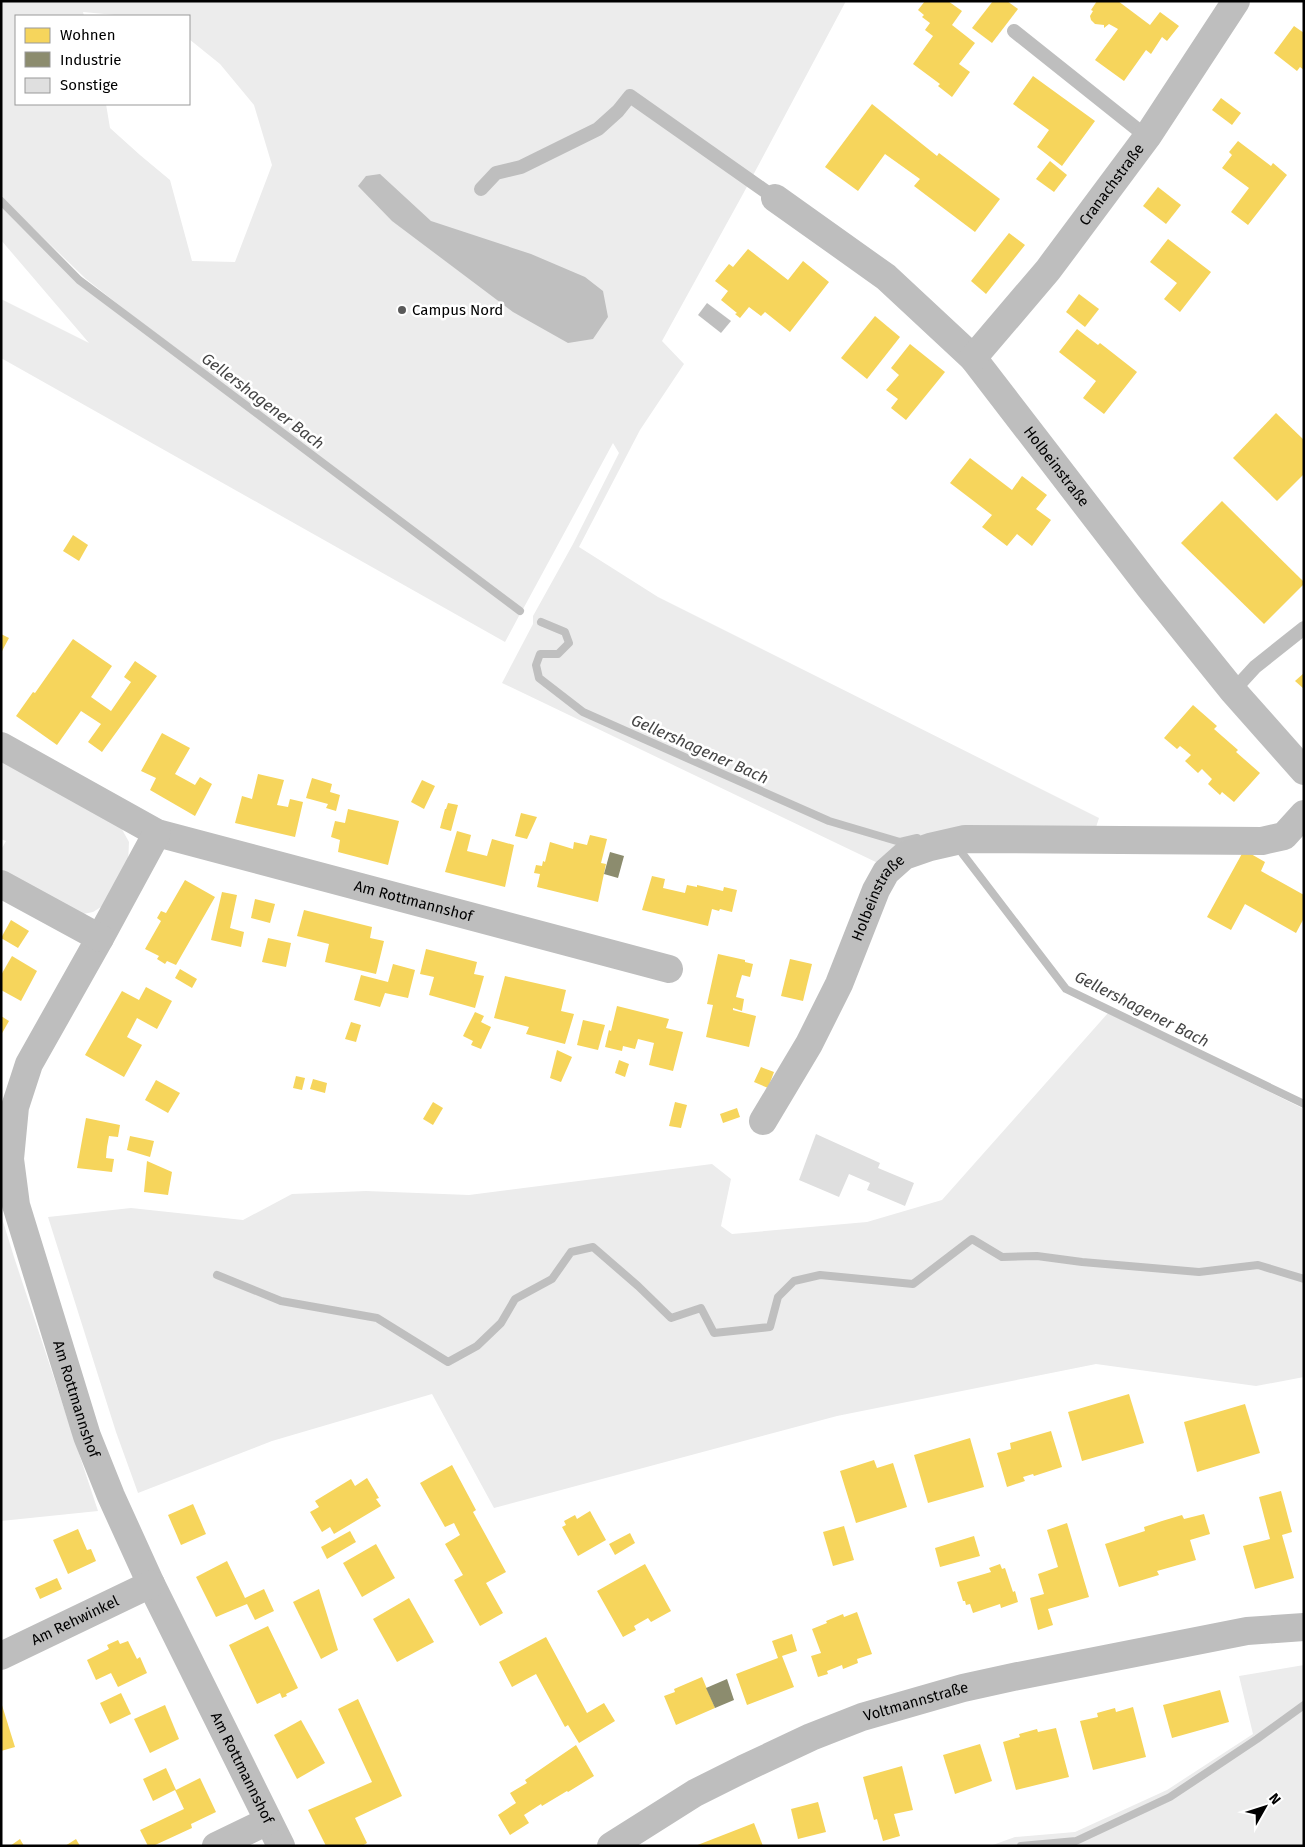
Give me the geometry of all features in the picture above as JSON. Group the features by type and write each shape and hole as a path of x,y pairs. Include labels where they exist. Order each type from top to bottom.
{"street":[{"name":"Cranachstraße","path":"973,358 1048,270 1147,137 1236,1"},
{"name":"Holbeinstraße","path":"775,198 886,277 973,358 1150,588 1234,691 1304,771"},
{"name":"Am Rottmannshof","path":"1,746 157,833 670,969"},
{"name":"Holbeinstraße","path":"764,1121 809,1044 838,984 876,890 886,872 904,856 930,847 965,839 1262,841 1284,836 1304,814"},
{"name":"Am Rottmannshof","path":"157,833 29,1064 14,1107 10,1160 16,1206 87,1436 111,1496 151,1584 281,1846"},
{"path":"1,884 100,938"},
{"name":"Am Rehwinkel","path":"1,1656 151,1584"},
{"name":"Voltmannstraße","path":"1247,1631 1304,1610"},
{"name":"Voltmannstraße","path":"611,1846 695,1793 811,1737 862,1718 978,1685 1247,1631 1304,1627"},
{"path":"216,1846 268,1821"}],"lane":[{"path":"1014,31 1147,137"},
{"path":"481,189 496,173 521,167 598,129 618,111 630,96 775,198"},
{"path":"1234,691 1255,667 1304,628"}],"shaded area":[{"name":"Campus Nord","path":"1,1 846,1 662,341 684,364 640,430 579,547 658,597 1099,818 1090,845 965,850 880,864 502,683 533,624 533,616 573,544 619,453 613,443 522,611 180,353 86,279 1,197","holes":["83,12 115,15 190,15 190,40 220,64 254,105 272,165 235,262 192,261 170,180 110,128 106,105 15,105 15,15 84,15"]},
{"path":"380,174 431,221 531,254 585,277 603,291 608,317 593,339 568,343 513,312 392,221 358,186 366,176"},
{"path":"1,203 77,282 520,614 505,642 1,358 1,299 89,343 1,240"},
{"path":"707,303 731,321 721,333 698,315"},
{"path":"1,757 119,824 129,842 128,864 109,902 93,912 78,915 1,875 1,850 6,841 1,839"},
{"path":"1108,1013 1304,1109 1304,1377 1256,1386 1096,1364 837,1416 494,1508 432,1394 272,1441 138,1493 116,1432 48,1217 131,1208 243,1220 292,1194 366,1191 469,1195 712,1164 731,1179 721,1226 732,1234 867,1222 942,1200"},
{"path":"1,1215 14,1257 98,1511 1,1521"},
{"path":"1304,1665 1304,1846 990,1846 1015,1837 1075,1832 1167,1790 1253,1734 1239,1676"}],"building: Wohnen":[{"path":"925,1 948,1 962,11 952,25 975,43 959,64 970,72 952,97 938,86 940,84 913,64 933,36 925,30 930,23 922,17 924,15 918,10"},
{"path":"993,1 1007,1 1018,9 992,43 972,28"},
{"path":"1097,1 1118,1 1150,25 1160,12 1179,26 1167,41 1162,37 1151,54 1146,50 1124,81 1095,60 1118,29 1109,24 1104,28 1104,25 1095,24 1091,20 1090,16 1093,11 1091,10"},
{"path":"1294,26 1304,33 1304,70 1300,67 1297,71 1274,53"},
{"path":"1033,76 1095,121 1062,166 1037,147 1049,130 1013,104"},
{"path":"1221,98 1241,113 1232,125 1212,110"},
{"path":"872,104 937,156 939,153 1000,199 975,232 914,186 920,179 885,154 858,191 825,167"},
{"path":"1238,141 1271,166 1273,163 1287,175 1248,225 1231,212 1249,188 1222,168 1232,155 1229,152"},
{"path":"1050,161 1067,175 1054,192 1036,179"},
{"path":"1158,187 1181,205 1166,224 1143,206"},
{"path":"1009,233 1025,245 986,294 971,281"},
{"path":"1168,239 1211,272 1180,312 1164,299 1177,283 1150,262"},
{"path":"748,249 788,280 803,261 829,282 790,332 765,312 761,316 749,307 740,318 735,314 737,313 721,300 728,291 715,281 729,264 733,267"},
{"path":"1079,294 1099,309 1085,327 1066,312"},
{"path":"875,316 900,337 867,379 841,358"},
{"path":"1077,329 1098,345 1100,343 1137,372 1104,414 1083,398 1096,381 1059,352"},
{"path":"910,344 945,372 906,420 891,408 898,399 886,390 899,375 891,368"},
{"path":"1276,413 1304,440 1304,474 1277,501 1233,458"},
{"path":"970,458 1012,490 1022,476 1047,495 1036,509 1051,520 1032,546 1017,534 1007,546 982,527 992,515 950,483"},
{"path":"1222,501 1304,582 1264,624 1181,543"},
{"path":"73,535 88,545 79,561 63,551"},
{"path":"1,634 9,638 1,653"},
{"path":"73,639 112,666 91,697 111,711 131,682 124,677 135,661 157,676 102,752 88,742 101,724 81,711 57,745 16,716 33,692 35,693"},
{"path":"1304,673 1304,689 1295,681"},
{"path":"1193,705 1217,726 1214,729 1238,750 1236,752 1260,773 1234,802 1222,792 1220,795 1208,784 1212,779 1202,769 1198,773 1185,761 1191,755 1180,746 1177,749 1164,738"},
{"path":"162,733 190,748 175,774 195,785 200,777 212,784 195,816 150,790 156,778 141,771"},
{"path":"258,774 284,780 277,805 288,807 290,799 303,802 295,837 235,823 242,796 252,799"},
{"path":"312,778 332,784 330,792 340,795 336,811 326,808 328,804 306,798"},
{"path":"422,780 435,786 424,809 411,802"},
{"path":"448,803 458,805 451,831 440,828"},
{"path":"348,809 399,821 388,865 338,852 340,840 331,837 335,821 345,823"},
{"path":"521,813 537,817 527,839 515,836"},
{"path":"457,831 471,835 467,851 487,856 492,839 514,845 505,887 445,872"},
{"path":"590,835 607,839 601,863 606,864 598,902 537,887 540,874 534,873 536,865 542,866 543,861 545,862 550,842 573,849 574,842 587,845"},
{"path":"1244,850 1265,862 1261,871 1304,895 1304,918 1296,933 1245,904 1231,930 1207,917"},
{"path":"652,876 665,879 663,888 685,893 687,885 697,887 697,885 723,891 724,887 737,890 732,912 712,909 708,926 642,910"},
{"path":"185,880 215,897 176,965 167,961 165,964 157,959 159,956 145,949 161,921 157,918 161,911 166,913"},
{"path":"222,892 237,895 230,928 244,932 241,947 211,940"},
{"path":"255,899 275,904 270,923 251,918"},
{"path":"304,910 372,927 370,938 384,941 376,974 325,962 329,944 297,936"},
{"path":"11,920 29,931 18,948 1,938"},
{"path":"268,938 291,943 286,967 262,962"},
{"path":"426,949 477,962 474,974 484,976 475,1008 429,995 434,977 420,974"},
{"path":"718,954 745,960 745,962 753,964 750,977 742,975 736,997 744,999 742,1011 733,1008 733,1010 756,1016 749,1047 706,1037 713,1005 707,1004"},
{"path":"12,956 37,971 21,1001 1,990 1,975"},
{"path":"790,959 812,964 803,1001 781,996"},
{"path":"393,964 415,970 408,998 385,993 380,1007 354,1000 361,975 388,982"},
{"path":"180,969 197,979 192,988 175,978"},
{"path":"505,976 566,990 561,1011 574,1014 565,1044 526,1034 529,1027 494,1018"},
{"path":"146,987 172,1001 157,1029 137,1018 127,1037 142,1045 124,1077 85,1055 122,991 139,1000"},
{"path":"617,1006 669,1019 666,1028 683,1032 673,1071 649,1065 654,1043 638,1039 635,1049 623,1046 622,1051 605,1047"},
{"path":"475,1012 484,1016 481,1022 491,1027 481,1049 471,1045 473,1041 463,1036"},
{"path":"1,1016 9,1021 1,1035"},
{"path":"583,1020 605,1025 598,1050 577,1045"},
{"path":"351,1022 361,1025 356,1042 345,1039"},
{"path":"557,1050 572,1057 561,1082 550,1078"},
{"path":"619,1060 629,1064 625,1077 615,1073"},
{"path":"761,1067 774,1072 768,1088 754,1082"},
{"path":"296,1076 305,1078 302,1090 293,1088"},
{"path":"313,1079 327,1083 325,1093 310,1089"},
{"path":"156,1080 180,1093 168,1113 145,1100"},
{"path":"433,1102 443,1108 433,1125 423,1119"},
{"path":"675,1102 687,1105 681,1128 669,1126"},
{"path":"737,1108 740,1117 723,1123 720,1114"},
{"path":"86,1118 120,1125 118,1137 109,1136 107,1147 106,1158 114,1159 112,1172 77,1168"},
{"path":"130,1136 154,1141 150,1157 127,1150"},
{"path":"147,1161 172,1172 168,1195 144,1192"},
{"path":"1129,1394 1144,1443 1082,1461 1068,1412"},
{"path":"1245,1404 1260,1453 1197,1472 1184,1422"},
{"path":"1051,1431 1062,1467 1034,1476 1033,1474 1023,1477 1025,1481 1007,1487 997,1453 1011,1449 1010,1443"},
{"path":"970,1438 984,1487 928,1503 914,1455"},
{"path":"874,1460 877,1468 893,1463 907,1507 856,1523 840,1471"},
{"path":"452,1465 476,1510 473,1512 506,1572 486,1583 503,1613 480,1626 454,1580 463,1575 445,1544 460,1535 454,1523 445,1527 420,1483"},
{"path":"367,1478 379,1498 376,1499 381,1506 334,1534 330,1527 322,1532 310,1512 319,1507 315,1501 351,1479 355,1486"},
{"path":"1281,1491 1292,1532 1282,1535 1294,1578 1255,1589 1243,1546 1270,1539 1259,1497"},
{"path":"193,1504 206,1534 181,1545 168,1515"},
{"path":"590,1511 606,1540 578,1556 562,1527 566,1525 564,1521 575,1515 577,1519"},
{"path":"1204,1514 1210,1534 1190,1540 1196,1560 1157,1571 1159,1575 1119,1587 1105,1544 1145,1531 1144,1527 1162,1521 1182,1515 1184,1519"},
{"path":"1067,1523 1089,1597 1048,1609 1053,1625 1038,1630 1030,1598 1044,1594 1038,1574 1058,1567 1047,1530"},
{"path":"844,1526 854,1560 833,1566 823,1532"},
{"path":"78,1529 87,1550 91,1549 96,1561 68,1574 53,1540"},
{"path":"350,1531 356,1542 327,1559 321,1547"},
{"path":"630,1533 635,1543 615,1555 609,1544"},
{"path":"974,1536 980,1556 940,1567 935,1548"},
{"path":"376,1544 395,1578 362,1597 343,1563"},
{"path":"227,1561 245,1598 264,1589 274,1611 255,1620 247,1604 216,1617 196,1577"},
{"path":"645,1564 671,1611 651,1622 648,1618 634,1626 636,1630 623,1637 597,1591"},
{"path":"1000,1564 1002,1569 1005,1568 1018,1602 1001,1608 1000,1604 973,1613 970,1604 966,1605 965,1601 963,1601 957,1582 991,1572 989,1568"},
{"path":"57,1578 62,1589 40,1599 35,1588"},
{"path":"319,1589 338,1650 321,1659 293,1602"},
{"path":"409,1598 434,1642 397,1662 373,1619"},
{"path":"857,1612 872,1654 857,1659 858,1663 843,1669 842,1665 827,1671 828,1674 818,1677 811,1656 821,1653 812,1629 843,1614 844,1617"},
{"path":"268,1626 298,1688 282,1698 280,1693 257,1704 229,1645"},
{"path":"792,1634 797,1651 782,1656 794,1687 747,1705 736,1674 778,1658 772,1641"},
{"path":"546,1637 587,1713 604,1703 615,1721 579,1743 568,1725 565,1727 536,1674 512,1687 499,1662"},
{"path":"118,1640 120,1644 128,1641 137,1659 140,1657 147,1673 118,1687 111,1673 96,1680 87,1660 109,1649 107,1645"},
{"path":"702,1677 715,1708 676,1725 664,1696 675,1692 674,1689"},
{"path":"1220,1690 1229,1722 1172,1738 1163,1705"},
{"path":"121,1693 131,1714 110,1724 100,1703"},
{"path":"358,1699 402,1796 355,1818 367,1843 362,1846 326,1846 308,1810 372,1782 338,1709"},
{"path":"1,1702 15,1747 1,1751"},
{"path":"165,1705 179,1739 150,1753 134,1719"},
{"path":"1133,1707 1146,1757 1093,1770 1080,1721 1098,1717 1097,1713 1115,1708 1116,1712"},
{"path":"301,1720 325,1763 297,1779 274,1735"},
{"path":"1056,1728 1069,1777 1016,1790 1003,1742 1020,1737 1019,1734 1037,1729 1038,1732"},
{"path":"980,1744 992,1781 955,1794 943,1755"},
{"path":"576,1745 594,1776 524,1815 529,1823 510,1835 498,1815 516,1803 510,1793 527,1783 525,1780"},
{"path":"902,1766 913,1810 894,1814 900,1836 883,1841 877,1819 874,1820 863,1777"},
{"path":"166,1768 176,1790 200,1778 216,1812 191,1824 192,1828 153,1846 148,1846 140,1830 184,1809 175,1790 153,1801 143,1779"},
{"path":"818,1802 826,1832 798,1839 791,1809"},
{"path":"754,1823 763,1846 695,1846"},
{"path":"20,1839 24,1846 10,1846"},
{"path":"76,1839 80,1846 65,1846"}],"building: Industrie":[{"path":"610,852 624,856 618,878 604,874"},
{"path":"727,1679 734,1700 715,1708 706,1688"}],"building: Sonstige":[{"path":"816,1134 880,1163 878,1168 914,1183 905,1206 867,1190 870,1183 849,1174 839,1197 799,1180"}],"waterway":[{"name":"Gellershagener Bach","path":"1,201 79,280 520,611"},
{"name":"Gellershagener Bach","path":"541,622 565,632 569,643 558,654 540,654 536,665 539,678 583,712 829,821 900,842 917,838"},
{"name":"Gellershagener Bach","path":"962,853 1066,989 1304,1104"},
{"path":"217,1275 281,1301 377,1318 448,1362 477,1346 501,1323 515,1299 552,1279 571,1252 593,1247 671,1318 701,1308 714,1333 770,1327 778,1297 794,1281 820,1275 913,1284 972,1239 1002,1257 1037,1256 1082,1262 1199,1272 1258,1265 1304,1279"},
{"path":"1021,1846 1076,1841 1170,1797 1304,1705"}],"place":[{"name":"Campus Nord","path":"402,310"}]}
